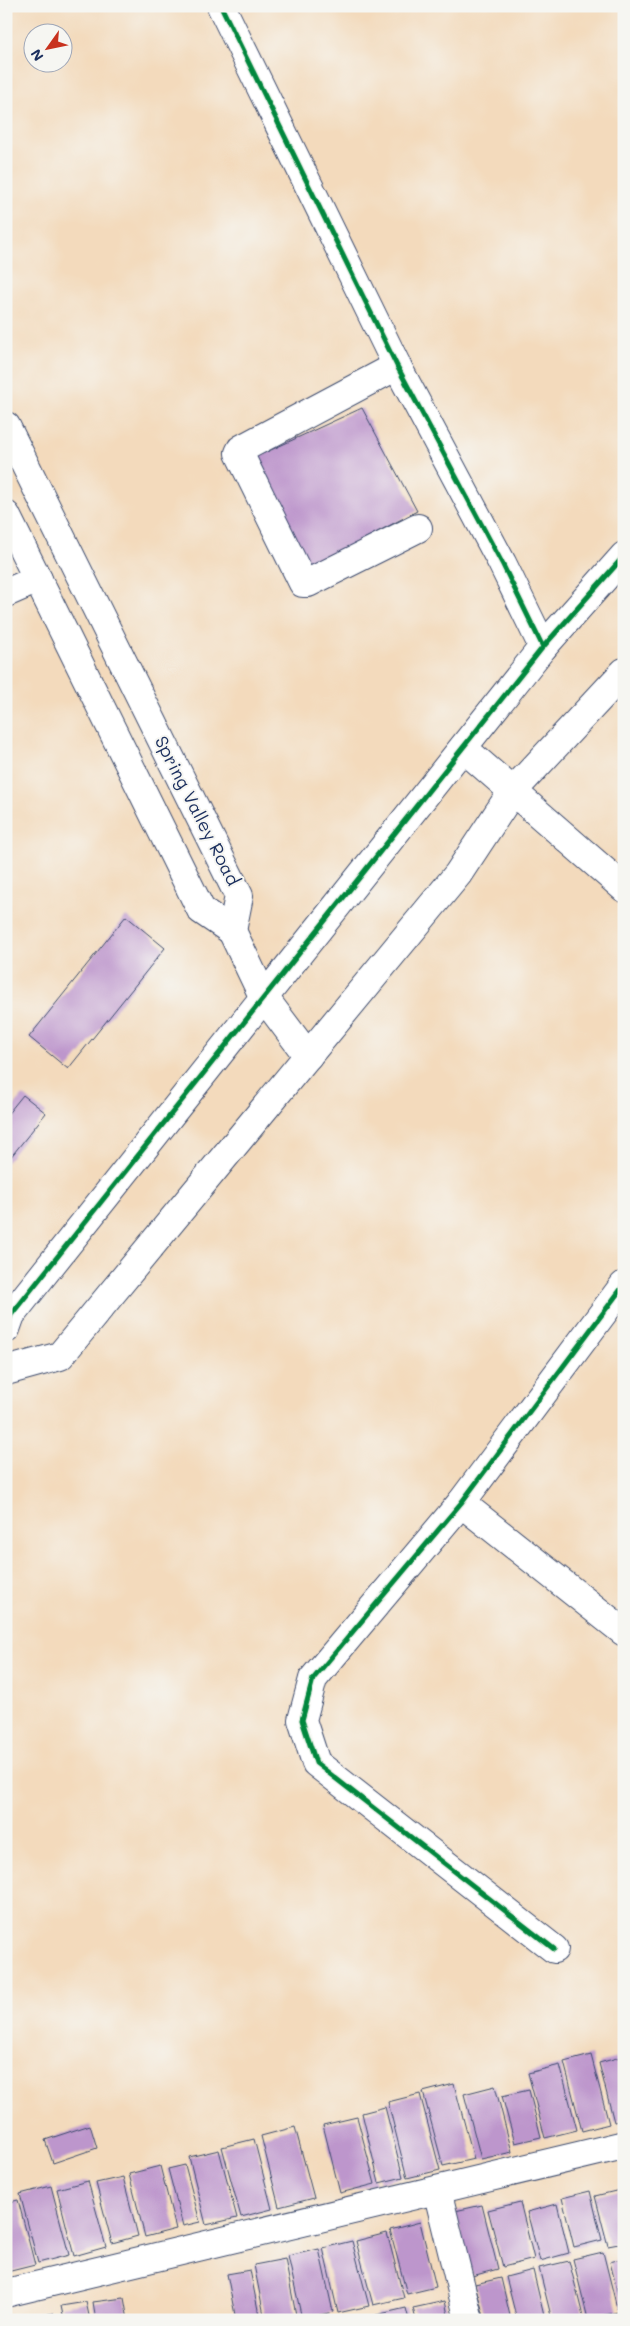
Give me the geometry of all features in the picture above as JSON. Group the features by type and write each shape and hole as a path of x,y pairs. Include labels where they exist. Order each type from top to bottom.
{"street":[{"path":"221,6 397,366 502,563 543,647"},
{"path":"397,366 241,449 239,453 303,584 418,528"},
{"name":"Spring Valley Road","path":"6,426 240,896 232,931"},
{"path":"6,515 201,910 232,931 263,996 308,1056"},
{"path":"6,1329 11,1315 263,996 543,647 624,556"},
{"path":"6,593 38,579"},
{"path":"6,1371 60,1356 458,874 512,792 624,672"},
{"path":"463,748 624,888"},
{"path":"554,1949 316,1763 302,1720 313,1679 461,1502 624,1285"},
{"path":"461,1502 624,1632"},
{"path":"6,2293 624,2145"},
{"path":"437,2190 469,2320"}],"building":[{"path":"362,408 417,511 309,568 247,461"},
{"path":"126,916 165,948 68,1069 29,1037"},
{"path":"23,1095 46,1113 6,1163 6,1116"},
{"path":"591,2055 609,2124 582,2131 564,2062"},
{"path":"624,2056 624,2120 614,2122 599,2063"},
{"path":"560,2065 577,2130 545,2138 528,2073"},
{"path":"454,2084 474,2159 443,2166 423,2092"},
{"path":"495,2086 512,2152 481,2159 464,2094"},
{"path":"529,2090 541,2137 515,2143 502,2096"},
{"path":"420,2094 440,2170 407,2178 388,2102"},
{"path":"385,2107 403,2177 379,2183 362,2113"},
{"path":"357,2117 375,2184 340,2193 323,2125"},
{"path":"90,2125 97,2148 53,2163 45,2140"},
{"path":"295,2127 314,2198 279,2207 261,2136"},
{"path":"254,2139 272,2209 241,2217 222,2147"},
{"path":"219,2150 237,2218 206,2225 189,2157"},
{"path":"185,2165 200,2222 183,2226 168,2169"},
{"path":"160,2166 176,2229 145,2237 129,2174"},
{"path":"123,2177 138,2236 112,2243 96,2183"},
{"path":"88,2181 106,2247 74,2256 57,2189"},
{"path":"51,2186 69,2255 38,2263 20,2194"},
{"path":"624,2189 624,2243 608,2246 595,2196"},
{"path":"590,2191 602,2240 574,2247 562,2198"},
{"path":"18,2200 35,2265 7,2272 6,2203"},
{"path":"520,2202 534,2259 503,2267 488,2210"},
{"path":"557,2204 569,2253 540,2261 527,2212"},
{"path":"482,2205 498,2269 472,2276 455,2211"},
{"path":"420,2222 436,2287 407,2294 390,2230"},
{"path":"387,2233 404,2298 373,2305 356,2241"},
{"path":"352,2241 369,2306 338,2313 323,2248"},
{"path":"319,2249 333,2312 302,2319 288,2256"},
{"path":"603,2252 618,2312 588,2319 573,2259"},
{"path":"624,2258 624,2314 623,2314 610,2262"},
{"path":"285,2259 297,2320 265,2320 254,2265"},
{"path":"569,2261 584,2320 552,2320 539,2268"},
{"path":"250,2270 260,2320 236,2320 227,2274"},
{"path":"533,2270 545,2320 517,2320 506,2277"},
{"path":"501,2278 511,2320 485,2320 475,2284"},
{"path":"124,2298 128,2320 96,2320 93,2302"},
{"path":"445,2301 449,2320 416,2320 413,2308"},
{"path":"86,2302 90,2320 64,2320 61,2306"},
{"path":"406,2308 409,2320 377,2320 376,2315"},
{"path":"53,2313 55,2320 28,2320 28,2319"}],"cycle path":[{"path":"221,6 397,366 502,563 543,647"},
{"path":"6,1329 11,1315 543,647 624,556"},
{"path":"554,1949 316,1763 302,1720 313,1679 461,1503 624,1285"}]}
